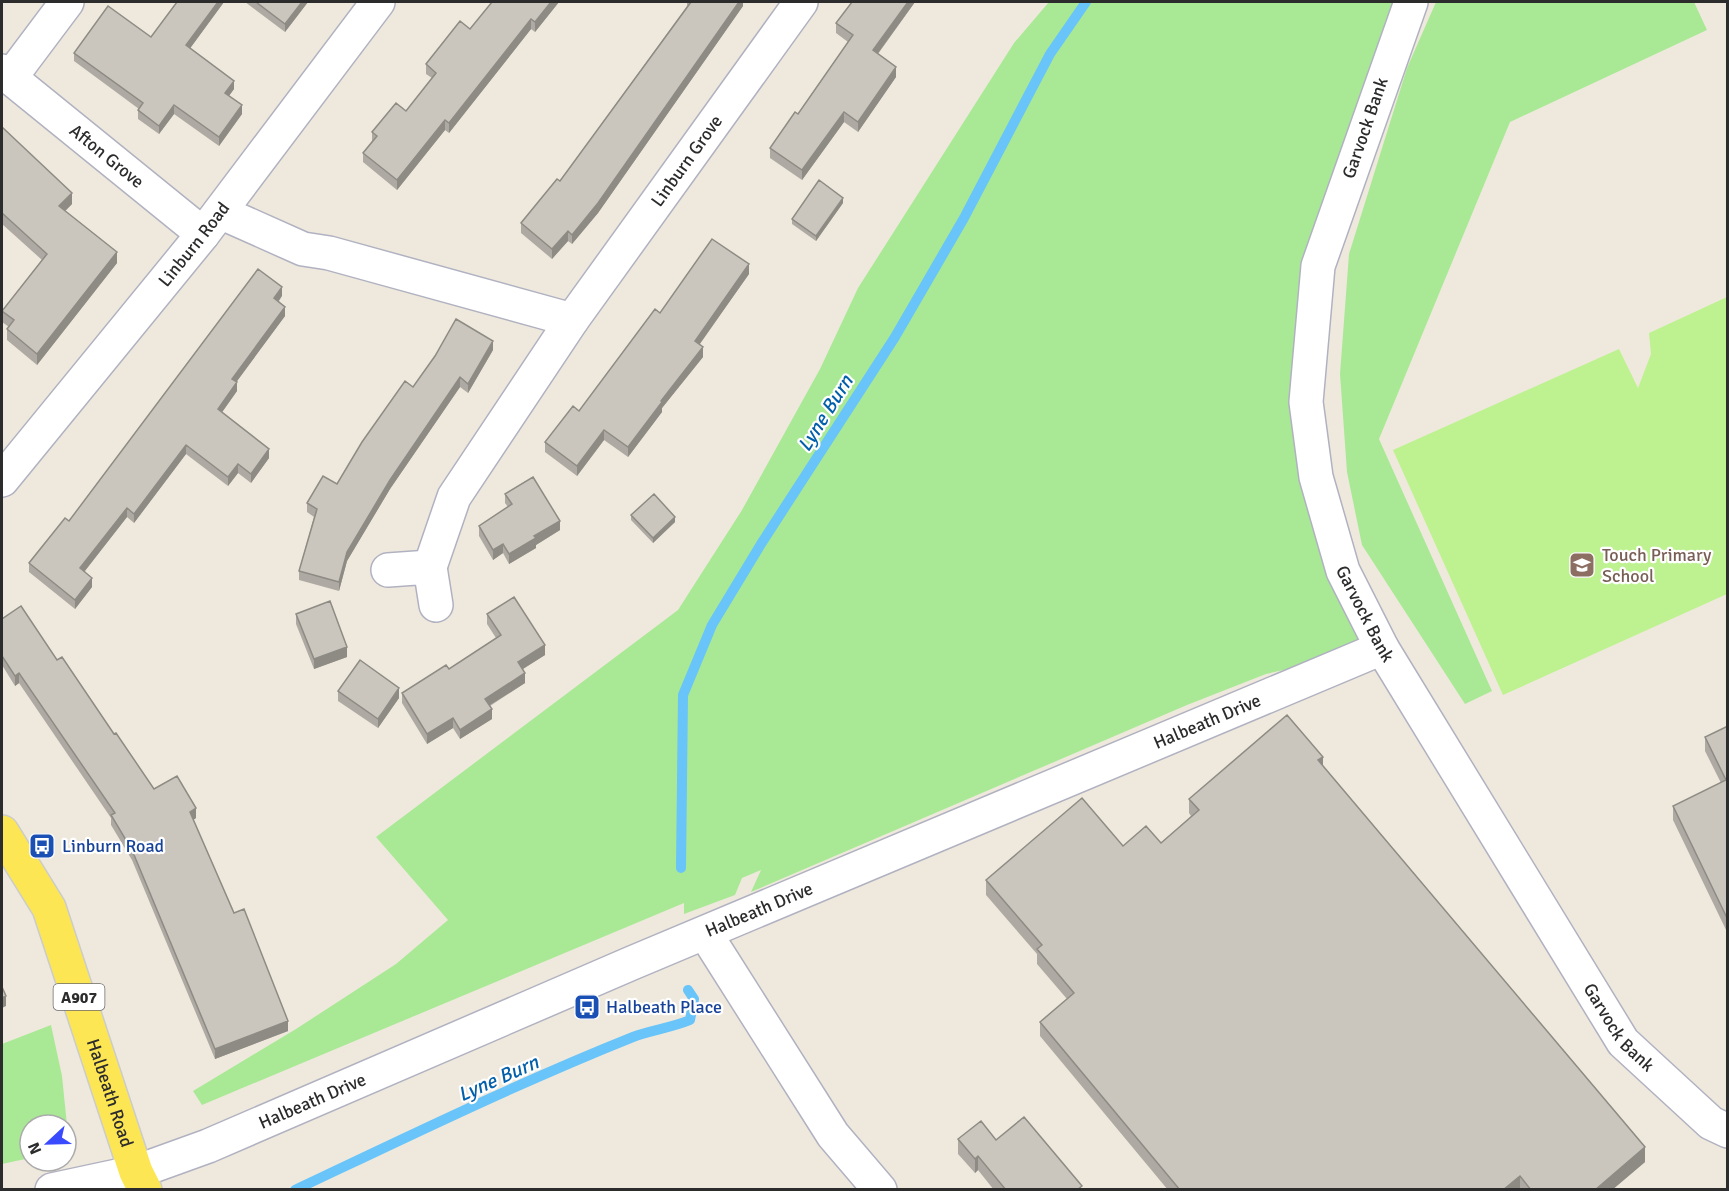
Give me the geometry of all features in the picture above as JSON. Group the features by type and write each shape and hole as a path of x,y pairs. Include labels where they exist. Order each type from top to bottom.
{"main road":[{"name":"Halbeath Road","path":"2,832 49,908 141,1181"}],"street":[{"name":"Afton Grove","path":"67,2 6,74 211,223"},
{"name":"Linburn Road","path":"2,480 211,223 378,2"},
{"name":"Linburn Grove","path":"436,605 430,567 454,497 572,320 801,2"},
{"name":"Garvock Bank","path":"1411,2 1386,66 1318,266 1306,402 1316,477 1343,571 1382,648 1623,1042 1711,1123 1728,1131"},
{"path":"211,223 572,320"},
{"path":"388,570 430,567"},
{"name":"Halbeath Drive","path":"52,1190 141,1181 208,1146 705,933 1382,648"},
{"path":"705,933 833,1135 880,1190"}],"green space":[{"path":"1049,2 1414,2 1318,266 1306,402 1382,648 1266,674 1187,705 751,892 761,870 742,878 735,895 684,914 684,903 202,1105 193,1091 296,1029 396,964 448,920 376,837 678,610 742,510 820,369 858,288 1014,43"},
{"path":"1436,2 1694,2 1707,30 1510,122 1379,439 1492,691 1465,704 1362,545 1347,472 1340,374 1349,254 1407,68"},
{"path":"1727,297 1727,594 1503,695 1393,450 1619,349 1638,388 1651,354 1649,333"},
{"path":"51,1025 62,1076 66,1113 18,1113 18,1161 2,1164 2,1044"}],"building":[{"path":"177,2 218,2 186,45 234,81 225,93 242,105 219,137 174,105 159,126 138,110 143,103 74,53 108,6 151,37"},
{"path":"256,2 302,2 285,24"},
{"path":"492,2 551,2 535,22 531,19 449,123 445,120 397,180 363,153 377,136 372,132 396,103 406,111 436,73 426,64 460,21 470,29"},
{"path":"691,2 739,2 598,203 572,235 568,231 552,249 521,223 557,179 560,181"},
{"path":"852,2 908,2 873,50 896,67 858,122 844,112 802,170 770,148 795,112 798,114 853,35 836,23"},
{"path":"2,127 72,193 59,206 117,252 37,354 7,329 14,320 2,311 47,254 2,213"},
{"path":"819,180 843,198 816,236 792,219"},
{"path":"712,239 749,264 695,341 703,347 628,447 604,430 577,466 545,442 573,406 579,411 655,309 660,313"},
{"path":"258,269 282,287 274,298 285,307 232,379 237,382 218,409 269,449 251,474 238,464 228,477 186,445 134,514 127,508 80,568 92,578 75,600 29,563 65,518 69,521"},
{"path":"456,319 493,341 468,384 460,377 390,480 347,552 339,582 299,571 317,509 307,503 323,476 337,484 362,442 405,381 413,387 435,356"},
{"path":"533,477 560,521 509,554 503,544 493,550 479,526 512,504 505,494"},
{"path":"654,494 675,517 653,538 631,515"},
{"path":"514,597 545,645 518,662 525,673 485,699 492,709 460,730 453,718 427,734 402,693 446,665 449,669 501,635 487,614"},
{"path":"330,601 347,647 314,659 296,614"},
{"path":"21,606 57,660 62,657 154,789 177,776 196,808 190,812 234,913 244,909 288,1021 215,1049 132,850 111,815 115,813 19,673 15,676 2,656 2,619"},
{"path":"360,660 399,688 378,719 338,691"},
{"path":"1287,715 1323,757 1318,760 1645,1147 1595,1190 1531,1190 1520,1176 1503,1190 1180,1190 1040,1022 1074,993 1037,949 1042,945 986,880 1082,798 1123,846 1146,826 1161,843 1199,810 1189,799"},
{"path":"1728,726 1728,920 1673,806 1726,780 1705,737"},
{"path":"1024,1117 1082,1186 1077,1190 1006,1190 978,1156 975,1159 958,1139 981,1121 996,1140"}],"waterway":[{"name":"Lyne Burn","path":"681,868 683,695 712,625 761,544 895,337 964,218 1050,54 1086,2"},
{"name":"Lyne Burn","path":"295,1190 547,1073 633,1037 690,1020 694,999 688,990"}],"place":[{"name":"Touch Primary School","path":"1582,565"},
{"name":"Linburn Road","path":"42,846"},
{"name":"Halbeath Place","path":"587,1007"}]}
